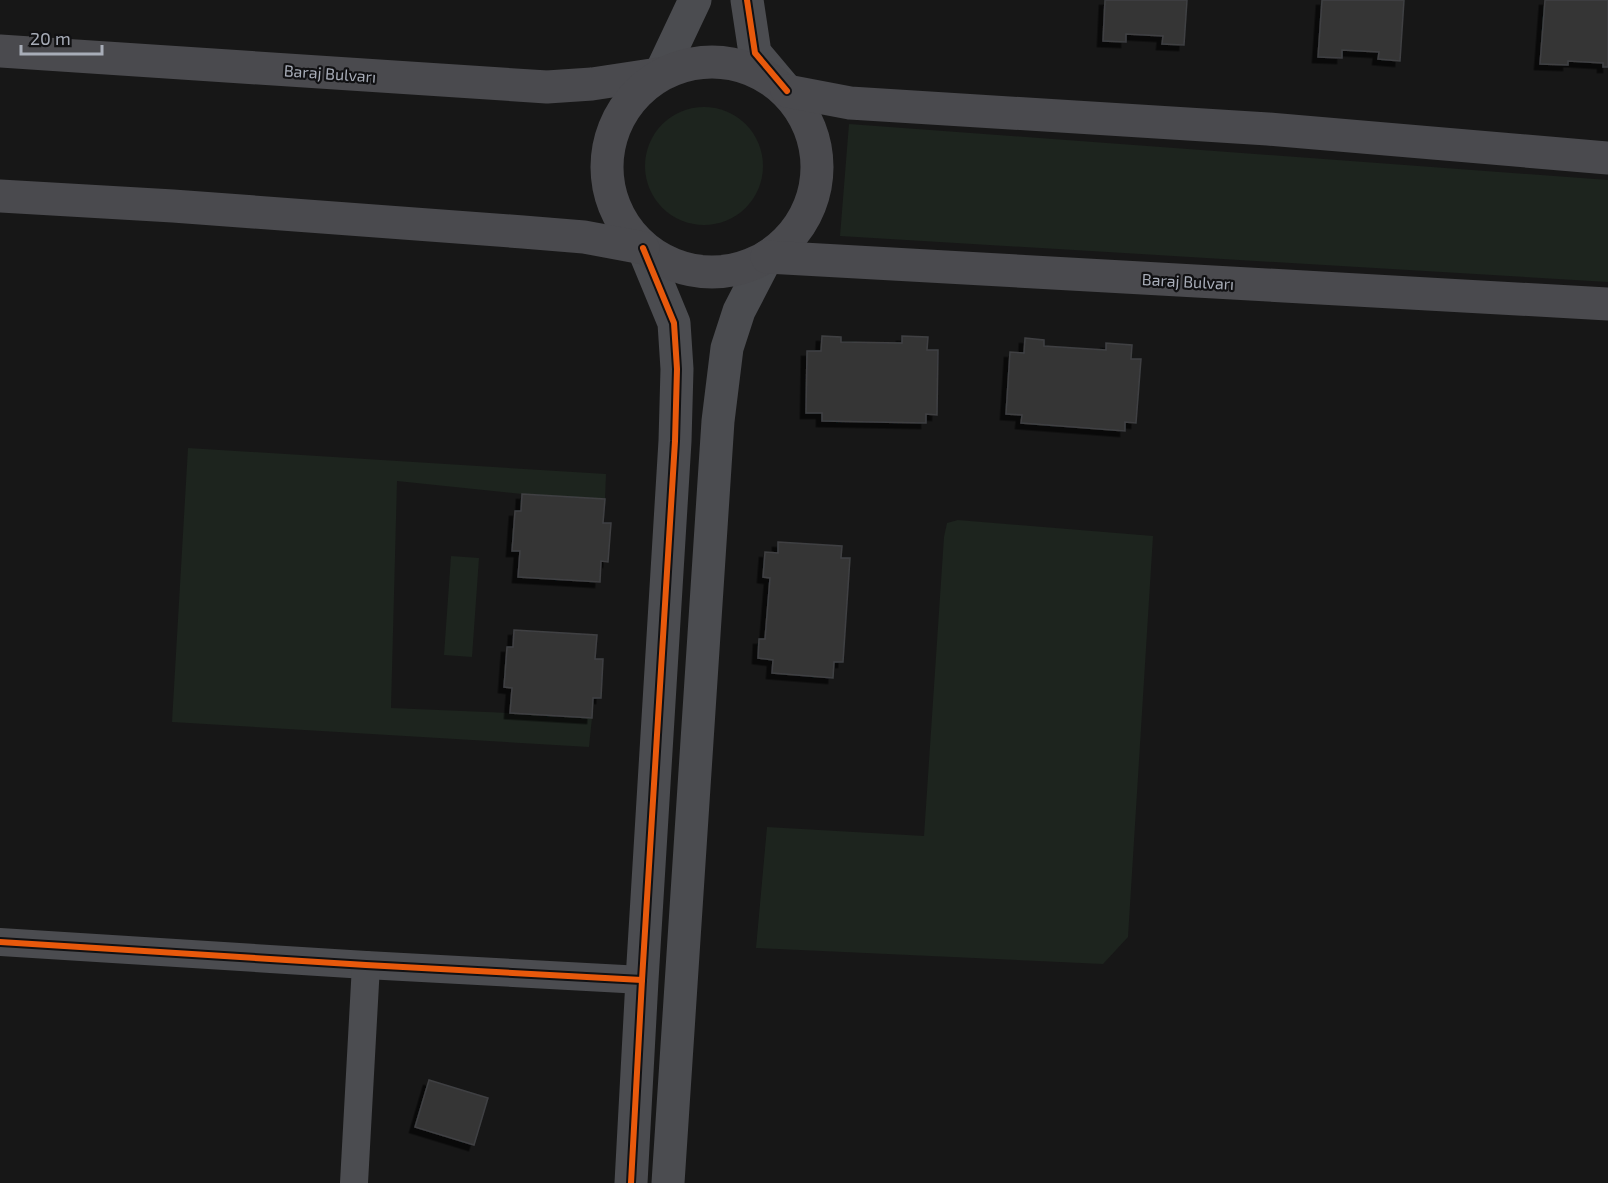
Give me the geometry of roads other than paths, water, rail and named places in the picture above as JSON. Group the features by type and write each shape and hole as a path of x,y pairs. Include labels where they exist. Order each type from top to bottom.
{"main road":[{"name":"Baraj Bulvarı","path":"0,51 547,87 592,84 660,74"},
{"path":"727,61 759,71 787,91 806,117 816,147 817,179 809,210 791,237 767,257 736,270 704,273 672,265 643,248 621,222 609,190 607,156 615,123 634,95 660,74 693,62 727,61"},
{"path":"787,91 850,103 1268,129 1608,158"},
{"path":"0,196 173,206 523,232 584,237 643,248"},
{"name":"Baraj Bulvarı","path":"767,257 1608,304"}],"street":[{"path":"660,74 695,0"},
{"path":"747,0 755,54 787,91"},
{"path":"631,1183 677,369 674,323 643,248"},
{"path":"668,1183 718,421 727,348 739,311 767,257"},
{"path":"0,942 642,980"},
{"path":"354,1183 366,965"}]}
